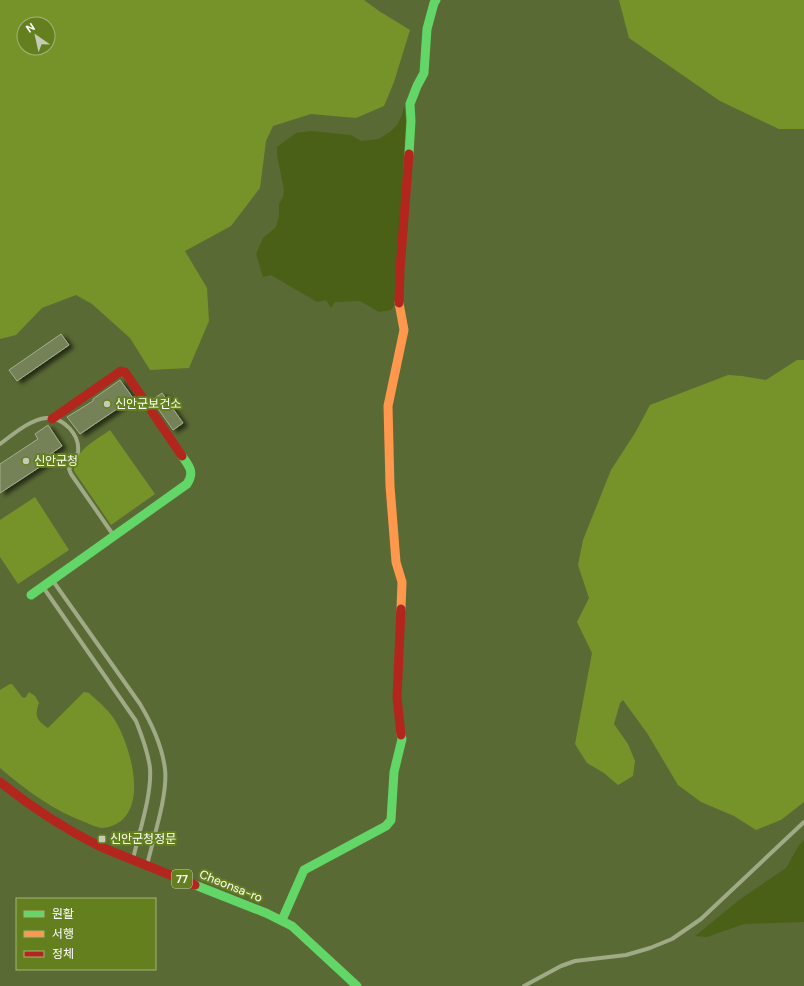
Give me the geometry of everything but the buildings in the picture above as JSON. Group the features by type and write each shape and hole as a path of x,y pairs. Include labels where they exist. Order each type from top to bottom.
{"street":[{"path":"282,920 304,870 386,826 392,820 394,772 402,739 397,697 402,582 396,562 390,486 388,406 404,330 399,299 410,104 424,73 427,29 436,0"},
{"path":"31,595 188,484 191,478 191,469 123,371 52,419"},
{"path":"0,444 26,426 45,418 58,419 67,426 74,434 78,454 69,469 71,474 114,536"},
{"path":"52,580 140,704 151,722 160,746 165,770 164,791 147,865"},
{"path":"42,587 136,721 145,744 150,769 149,789 132,860"},
{"name":"Cheonsa-ro","path":"0,782 27,803 77,835 101,847 282,920 305,937 357,986"},
{"path":"524,986 561,966 576,961 626,955 650,948 672,939 701,919 804,822"}],"shaded area":[{"path":"0,0 364,0 410,30 394,82 384,106 356,118 311,114 273,126 266,141 260,188 231,226 185,251 207,288 209,321 189,368 150,370 130,338 92,304 76,295 42,308 16,335 0,339"},
{"path":"619,0 804,0 804,129 779,129 720,101 629,38"},
{"path":"404,106 406,120 395,304 391,310 379,312 360,301 335,302 331,308 326,300 317,302 271,275 263,277 256,254 263,238 276,227 279,216 279,204 283,197 284,190 277,155 277,147 296,133 311,131 351,135 361,141 379,139 397,125 402,115"},
{"path":"797,360 804,360 804,802 781,820 756,830 734,816 701,802 678,785 647,733 623,700 620,703 614,724 628,744 635,761 633,776 618,785 604,773 587,763 575,744 592,653 577,622 589,598 578,565 583,540 611,470 635,433 650,405 728,375 766,380"},
{"path":"110,430 155,494 111,525 74,471 75,464 81,452 92,442"},
{"path":"35,497 69,550 18,584 0,557 0,520"},
{"path":"12,684 22,697 25,698 29,692 35,696 39,703 37,712 38,718 41,723 48,728 84,692 89,693 112,715 127,746 133,774 133,801 129,812 121,821 112,826 101,828 75,818 41,799 0,768 0,690"},
{"path":"804,840 804,922 744,924 707,937 695,936 739,900 786,868 799,845"}],"traffic: fast":[{"path":"409,154 411,121 410,104 424,73 427,29 436,0"},
{"path":"31,595 187,484 191,473 189,466 182,456"},
{"path":"282,920 304,870 386,826 391,820 394,772 402,739 401,735"},
{"path":"195,885 266,913 292,926 357,986"}],"traffic: slow":[{"path":"399,303 404,330 388,406 390,486 396,562 402,582 401,609"}],"traffic: jam":[{"path":"399,303 400,270 409,154"},
{"path":"52,419 121,371 125,372 182,456"},
{"path":"401,609 397,697 401,735"},
{"path":"0,782 24,800 74,833 101,847 195,885"}],"place":[{"name":"신안군보건소","path":"107,404"},
{"name":"신안군청","path":"26,461"},
{"name":"신안군청정문","path":"102,839"}]}
